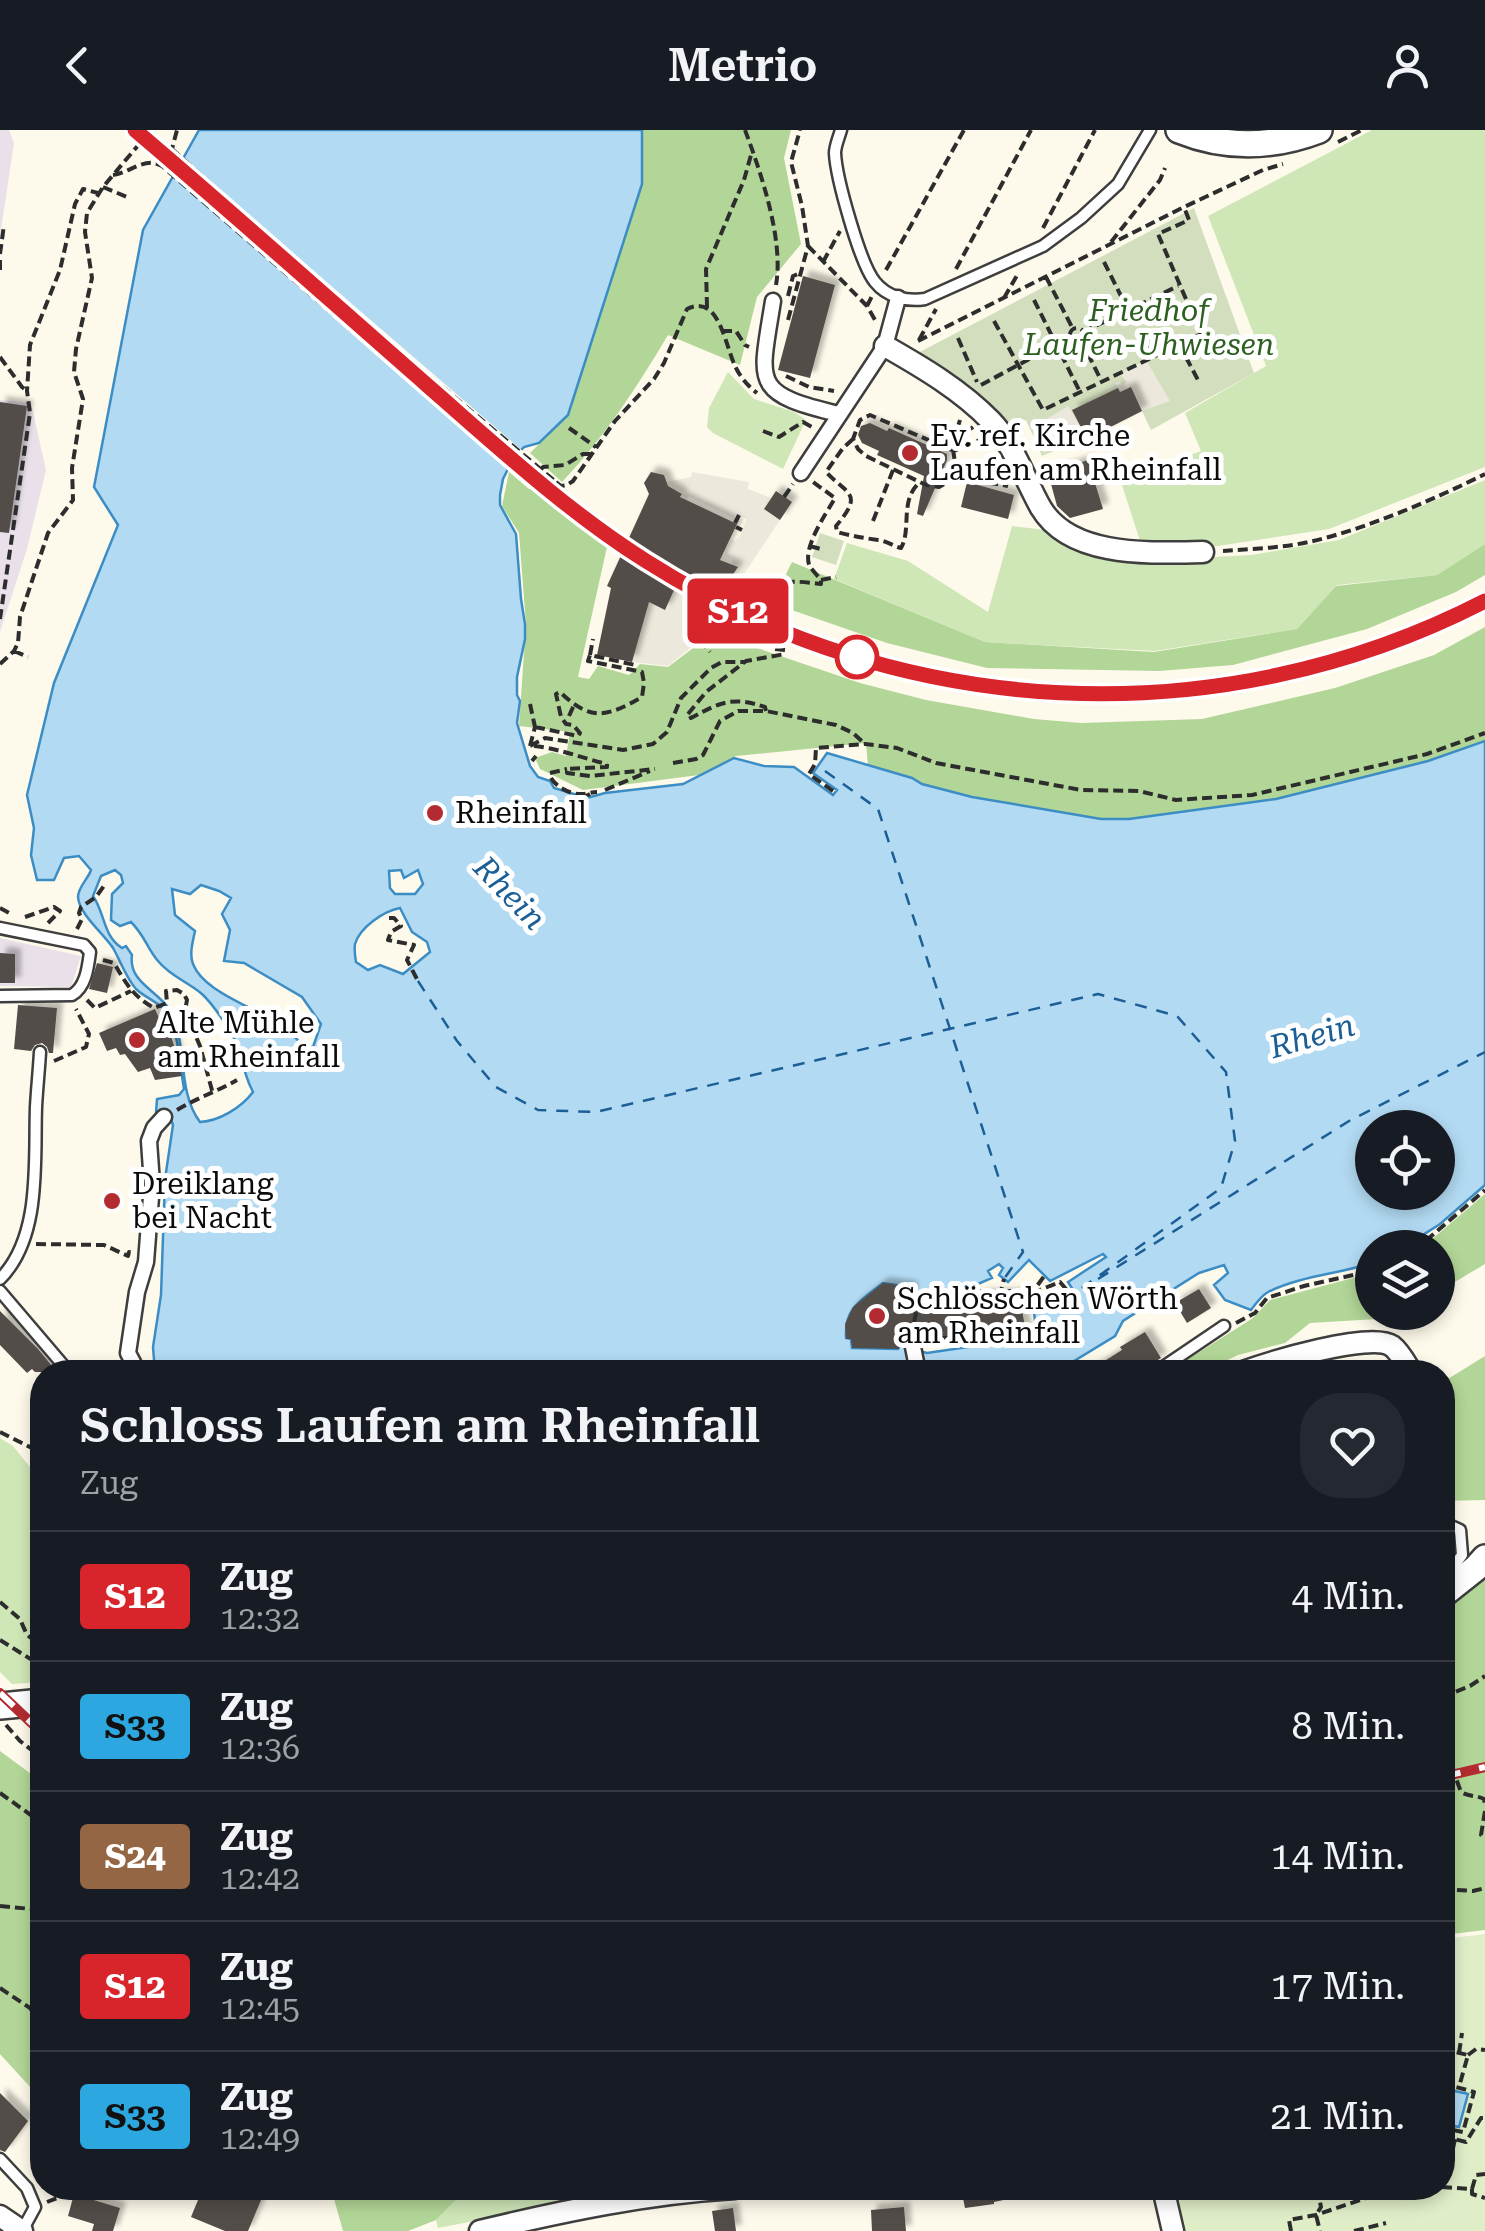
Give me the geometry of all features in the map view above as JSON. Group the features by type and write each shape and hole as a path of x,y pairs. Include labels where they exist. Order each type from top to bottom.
{"street":[{"path":"1179,130 1208,140 1250,145 1325,137"},
{"path":"801,477 854,394 891,349 898,298"},
{"path":"780,301 762,369 768,382 778,396 840,414"},
{"path":"891,349 973,393 1043,512 1062,532 1086,544 1203,552"},
{"path":"132,1360 128,1353 136,1292 146,1262 152,1184 149,1141 154,1128 167,1116"},
{"path":"916,1337 917,1360"},
{"path":"1283,1360 1360,1342 1395,1347 1403,1360"},
{"path":"1455,1585 1485,1558"},
{"path":"0,1706 30,1703"},
{"path":"480,2231 548,2223 632,2200"},
{"path":"1166,2200 1173,2231"},
{"path":"0,2216 22,2231"}],"lane":[{"path":"841,130 835,151 862,258 878,286 898,298 915,301 1043,246 1082,218 1118,184 1150,130"},
{"path":"0,928 84,945 90,956 84,981 75,993 0,996"},
{"path":"0,1279 18,1255 36,1177 40,1052"},
{"path":"0,1292 59,1360"},
{"path":"1177,1360 1224,1326"},
{"path":"1455,1528 1460,1530 1462,1555 1455,1564"},
{"path":"0,2159 30,2194"},
{"path":"22,2231 36,2206 33,2200"}],"path":[{"path":"0,664 18,643 20,617 48,533 73,500 72,468 83,399 74,372 92,278 85,232 87,212 98,193 151,130"},
{"path":"113,176 154,162 172,150 176,130"},
{"path":"745,130 775,234 778,280"},
{"path":"788,322 808,246 791,162 800,130"},
{"path":"867,306 964,130"},
{"path":"920,340 1031,130"},
{"path":"1004,298 1095,130"},
{"path":"1325,137 1362,130"},
{"path":"172,150 561,486 567,486 615,420 654,379 687,310 696,305 707,306"},
{"path":"752,151 744,180 706,269 707,306 722,331 734,365 752,390 761,396 778,396"},
{"path":"154,162 529,484 543,467 566,465 591,454"},
{"path":"808,246 867,306 891,349 920,340 1184,207 1285,163"},
{"path":"1108,246 1160,180 1165,168"},
{"path":"103,187 126,196"},
{"path":"0,619 30,413 30,345 60,270 75,204 83,188 98,193"},
{"path":"994,322 1042,410 1201,334 1158,234 1190,220 1184,207"},
{"path":"824,262 849,214"},
{"path":"0,273 4,225"},
{"path":"1104,262 1152,358"},
{"path":"780,301 793,276 800,274"},
{"path":"956,477 952,442 973,393 1070,337 1073,329 1046,277"},
{"path":"1083,332 1180,285"},
{"path":"1034,300 1080,392"},
{"path":"1073,329 1083,332 1081,340"},
{"path":"722,331 736,330 745,345 765,353"},
{"path":"1070,337 1081,340"},
{"path":"958,338 973,393"},
{"path":"1081,340 1102,382"},
{"path":"1179,344 1198,380"},
{"path":"0,357 27,391"},
{"path":"776,372 809,387 854,394"},
{"path":"83,399 92,398"},
{"path":"920,482 910,498 906,542 902,548 837,532 836,526 848,508 849,490 826,472 853,440 860,420 870,415 954,451 982,439 973,427 952,442"},
{"path":"763,431 779,437 803,422"},
{"path":"569,428 596,447"},
{"path":"853,440 866,456 920,482 939,487 956,477 1032,491"},
{"path":"873,521 893,470"},
{"path":"1203,552 1308,542 1419,504 1485,474"},
{"path":"784,497 801,477 836,498 807,554 810,568 821,580"},
{"path":"737,527 738,515"},
{"path":"810,546 824,550"},
{"path":"530,746 545,738 623,750 653,744 667,732 681,698 711,668 722,662 746,662 785,652 774,649 772,640 734,636 749,605 764,592 786,582 821,584 821,580 836,576"},
{"path":"593,639 588,662 642,672 641,706"},
{"path":"700,640 710,652"},
{"path":"14,651 28,657"},
{"path":"590,655 635,662"},
{"path":"746,662 706,692 688,714 691,718 738,699 765,707 766,711"},
{"path":"535,727 578,736 580,733 560,717 556,694 560,692 585,712 610,713 642,697"},
{"path":"530,704 535,727 530,746"},
{"path":"569,716 574,705"},
{"path":"673,763 696,760 703,755 720,721 738,711 766,711 836,725 865,744"},
{"path":"833,791 809,774 817,765 816,748 865,744 897,748 936,763 1082,790 1139,791 1176,800 1252,795 1427,754 1485,733"},
{"path":"530,746 607,764 558,770 550,776 556,786 590,795 574,802"},
{"path":"554,763 558,770"},
{"path":"567,769 567,773 590,776 655,769 605,790"},
{"path":"569,818 575,793"},
{"path":"80,910 106,884"},
{"path":"0,908 24,917 54,906 60,912 33,936"},
{"path":"389,918 401,926 391,932 388,940 414,945 407,960 418,982"},
{"path":"90,956 114,962 131,992 154,1008 166,1003 166,990 184,994 185,1011 213,1094"},
{"path":"75,993 95,1008 131,992"},
{"path":"52,1062 86,1047 88,1034 75,993"},
{"path":"205,1068 224,1062"},
{"path":"167,1116 238,1080"},
{"path":"1439,1230 1485,1190"},
{"path":"21,1244 104,1245 128,1256"},
{"path":"1032,1294 1045,1275"},
{"path":"1224,1326 1255,1313 1267,1298 1355,1275"},
{"path":"1000,1291 1004,1280"},
{"path":"988,1338 916,1337 919,1300 966,1296 966,1291 1032,1294 1060,1282 1071,1296 1075,1293"},
{"path":"0,1432 30,1447"},
{"path":"0,1602 20,1619 30,1637"},
{"path":"0,1640 30,1659"},
{"path":"1455,1691 1485,1676"},
{"path":"0,1718 30,1749"},
{"path":"1455,1774 1461,1792 1484,1799 1481,1835 1485,1838"},
{"path":"0,1793 30,1814"},
{"path":"1455,1890 1473,1892 1485,1888"},
{"path":"0,1906 30,1909"},
{"path":"0,1988 30,2008"},
{"path":"1459,2053 1462,2033"},
{"path":"1459,2088 1468,2056 1476,2049 1485,2050"},
{"path":"1455,2052 1468,2056"},
{"path":"1455,2087 1474,2092 1463,2132 1455,2130"},
{"path":"1455,2139 1466,2142 1481,2118 1485,2118"},
{"path":"1485,2174 1476,2175 1472,2189 1472,2194 1485,2198"},
{"path":"1455,2187 1472,2189"},
{"path":"1320,2200 1322,2206 1316,2215 1320,2231"},
{"path":"1291,2231 1289,2220 1360,2200"},
{"path":"1354,2231 1386,2223"}],"shaded area":[{"path":"0,130 9,130 14,143 0,236"},
{"path":"1146,360 1170,401 1142,411 1131,387 1120,392 1115,383 1127,382 1120,374"},
{"path":"0,400 31,403 46,470 27,549 0,632"},
{"path":"1068,406 1085,434 1044,453 1032,428"},
{"path":"692,472 749,482 748,489 771,498 765,509 780,520 728,598 697,629 704,637 668,666 632,662 648,602 665,609 679,579 697,590 719,596 738,568 731,564 733,559 725,556 725,550 731,539 739,538 747,519 736,514 734,518 689,496 686,500 682,493 666,486 667,482 691,477"},
{"path":"0,938 81,956 71,987 0,986"}],"green space":[{"path":"642,130 791,130 784,158 801,244 757,297 740,365 668,335 619,412 562,482 530,453 568,415 642,184"},
{"path":"1372,130 1485,130 1485,467 1329,529 1211,547 1141,544 1121,482 1201,451 1185,413 1266,366 1208,216"},
{"name":"Friedhof Laufen-Uhwiesen","path":"1194,208 1254,373 1151,430 1142,411 1042,456 1026,420 1006,426 972,396 971,387 961,385 914,355"},
{"path":"728,372 754,399 806,420 783,469 707,427 709,408"},
{"path":"509,472 529,489 533,486 607,547 578,677 589,679 598,666 629,675 640,664 668,667 713,633 860,683 926,700 1034,719 1081,723 1202,719 1335,688 1434,655 1485,627 1485,741 1428,761 1276,799 1129,819 1101,819 972,797 922,784 868,766 866,743 736,756 699,775 583,790 540,769 535,758 552,752 566,756 570,732 519,726 526,624 519,533 502,506"},
{"path":"1485,480 1485,544 1437,575 1337,585 1297,629 1155,651 985,642 834,579 847,543 908,561 988,612 1012,526 1046,530 1069,548 1158,560 1251,555 1339,540"},
{"path":"820,533 844,541 836,565 812,557"},
{"path":"1485,544 1485,575 1456,592 1367,629 1233,665 1159,671 987,668 887,643 760,599 778,590 792,562 985,642 1154,652 1297,629 1336,586 1437,575"},
{"path":"1485,1194 1485,1264 1455,1282 1455,1230 1443,1230"},
{"path":"1355,1278 1355,1320 1310,1323 1285,1343 1228,1360 1187,1360 1253,1318 1270,1300"},
{"path":"1485,1356 1485,1500 1455,1501 1455,1375"},
{"path":"0,1438 13,1446 30,1467 30,1683 12,1684 0,1672"},
{"path":"1485,1576 1485,1930 1455,1934 1455,1598"},
{"path":"0,1751 30,1773 30,2087 0,2054"},
{"path":"1485,1934 1485,2231 1180,2231 1174,2200 1455,2200 1455,1938"},
{"path":"334,2200 456,2200 436,2220 408,2231 343,2231"},
{"path":"456,2200 586,2200 438,2228 436,2220"}],"water":[{"name":"Rhein","path":"199,130 642,130 642,184 568,415 539,443 524,447 513,459 500,495 500,505 516,534 525,624 517,677 517,723 530,766 538,777 550,781 554,788 587,798 683,784 734,758 764,766 794,767 833,795 837,790 813,773 827,753 972,797 1101,819 1129,819 1276,799 1428,761 1485,741 1485,1185 1440,1224 1431,1230 1355,1230 1355,1268 1280,1287 1268,1292 1251,1310 1225,1300 1214,1285 1228,1273 1224,1265 1199,1273 1123,1321 1115,1336 1076,1360 154,1360 161,1295 165,1179 173,1125 168,1111 156,1113 157,1099 179,1095 184,1089 177,1040 167,1013 136,989 113,948 79,903 78,893 91,870 79,856 64,858 54,880 37,880 31,855 34,828 27,795 54,683 118,525 94,487 143,230","holes":["115,870 123,883 112,894 111,920 120,926 131,922 163,966 207,999 241,1054 253,1092 229,1113 215,1119 200,1122 188,1095 179,1036 170,1010 134,972 132,955 108,931 93,896 101,876","401,870 404,878 418,870 423,884 415,894 395,894 390,888 389,871","201,885 231,898 222,914 230,930 224,961 244,963 302,997 321,1024 313,1047 302,1046 278,1024 228,997 201,976 192,960 195,931 175,915 172,889 190,894","400,908 412,932 427,942 430,952 403,974 380,965 368,970 356,962 358,938 387,912","1103,1254 1106,1257 1068,1282 1077,1296 1074,1302 1052,1296 1033,1305 1036,1328 1029,1338 927,1353 900,1346 852,1348 851,1339 846,1338 851,1312 883,1283 911,1287 911,1291 949,1292 992,1278 988,1271 999,1264 1003,1268 999,1275 1008,1282 1029,1260 1050,1281"]},
{"path":"1455,2091 1468,2094 1459,2127 1455,2126"}],"pier":[{"path":"179,155 525,453 511,473 169,174"}],"building":[{"path":"803,276 835,285 810,378 778,370"},
{"path":"1131,387 1142,411 1087,439 1072,410 1118,388 1120,392"},
{"path":"0,402 27,406 9,533 0,532"},
{"name":"Ev. ref. Kirche Laufen am Rheinfall","path":"870,423 947,454 923,516 917,514 924,476 877,455 879,451 862,443 858,435 861,426"},
{"path":"1088,460 1103,509 1070,518 1057,506 1048,473"},
{"path":"651,472 664,475 668,486 682,494 680,497 737,524 720,560 738,567 718,597 679,579 665,610 649,602 632,662 597,655 611,588 607,586 649,494 644,483"},
{"name":"Ev. ref. Kirche Laufen am Rheinfall","path":"967,482 1014,495 1008,519 961,507"},
{"path":"776,491 792,502 780,520 764,509"},
{"path":"0,953 15,954 15,983 0,983"},
{"path":"97,963 113,967 107,993 89,989"},
{"path":"18,1005 57,1008 53,1053 42,1043 31,1051 14,1049"},
{"name":"Alte Mühle am Rheinfall","path":"155,1009 159,1018 165,1019 182,1076 155,1080 150,1068 138,1072 125,1054 120,1055 116,1048 107,1051 99,1033"},
{"path":"883,1283 912,1287 908,1310 978,1308 978,1295 1019,1294 1026,1332 988,1340 922,1337 918,1329 910,1327 901,1333 899,1349 852,1348 851,1339 846,1339 845,1324 853,1307"},
{"path":"1199,1289 1211,1308 1187,1323 1175,1303"},
{"path":"0,1311 47,1360 30,1360 27,1373 0,1345"},
{"path":"1145,1332 1161,1358 1106,1360 1122,1350 1120,1347"},
{"path":"0,2093 28,2121 5,2152 0,2150"},
{"path":"72,2200 94,2200 120,2208 113,2231 92,2231 94,2224 68,2216"},
{"path":"198,2200 261,2200 248,2231 225,2231 191,2217"},
{"path":"963,2200 1004,2200 994,2204 965,2208"},
{"path":"904,2207 906,2231 872,2231 871,2210"},
{"path":"733,2208 736,2231 715,2231 712,2211"}],"ferry route":[{"path":"825,771 878,809 1023,1252 1004,1279"},
{"path":"418,981 457,1041 496,1087 538,1110 596,1112 1098,994 1177,1016 1226,1072 1235,1141 1221,1188 1075,1293"},
{"path":"1098,1279 1349,1121 1485,1052"}],"railway":[{"path":"135,130 480,431 587,519"},
{"path":"748,616 838,651 931,676 1024,690 1118,694 1212,686 1305,668 1396,640 1485,601"},
{"path":"0,1693 30,1722"},
{"path":"1455,1774 1485,1767"}],"train":[{"name":"S12","path":"135,130 480,431 606,533 704,594 821,646 906,671 991,687 1067,694 1168,692 1245,682 1319,666 1390,644 1485,601"}],"place":[{"name":"Ev. ref. Kirche Laufen am Rheinfall","path":"910,453"},
{"name":"Rheinfall","path":"435,813"},
{"name":"Alte Mühle am Rheinfall","path":"137,1040"},
{"name":"Dreiklang bei Nacht","path":"112,1201"},
{"name":"Schlösschen Wörth am Rheinfall","path":"877,1316"}]}
